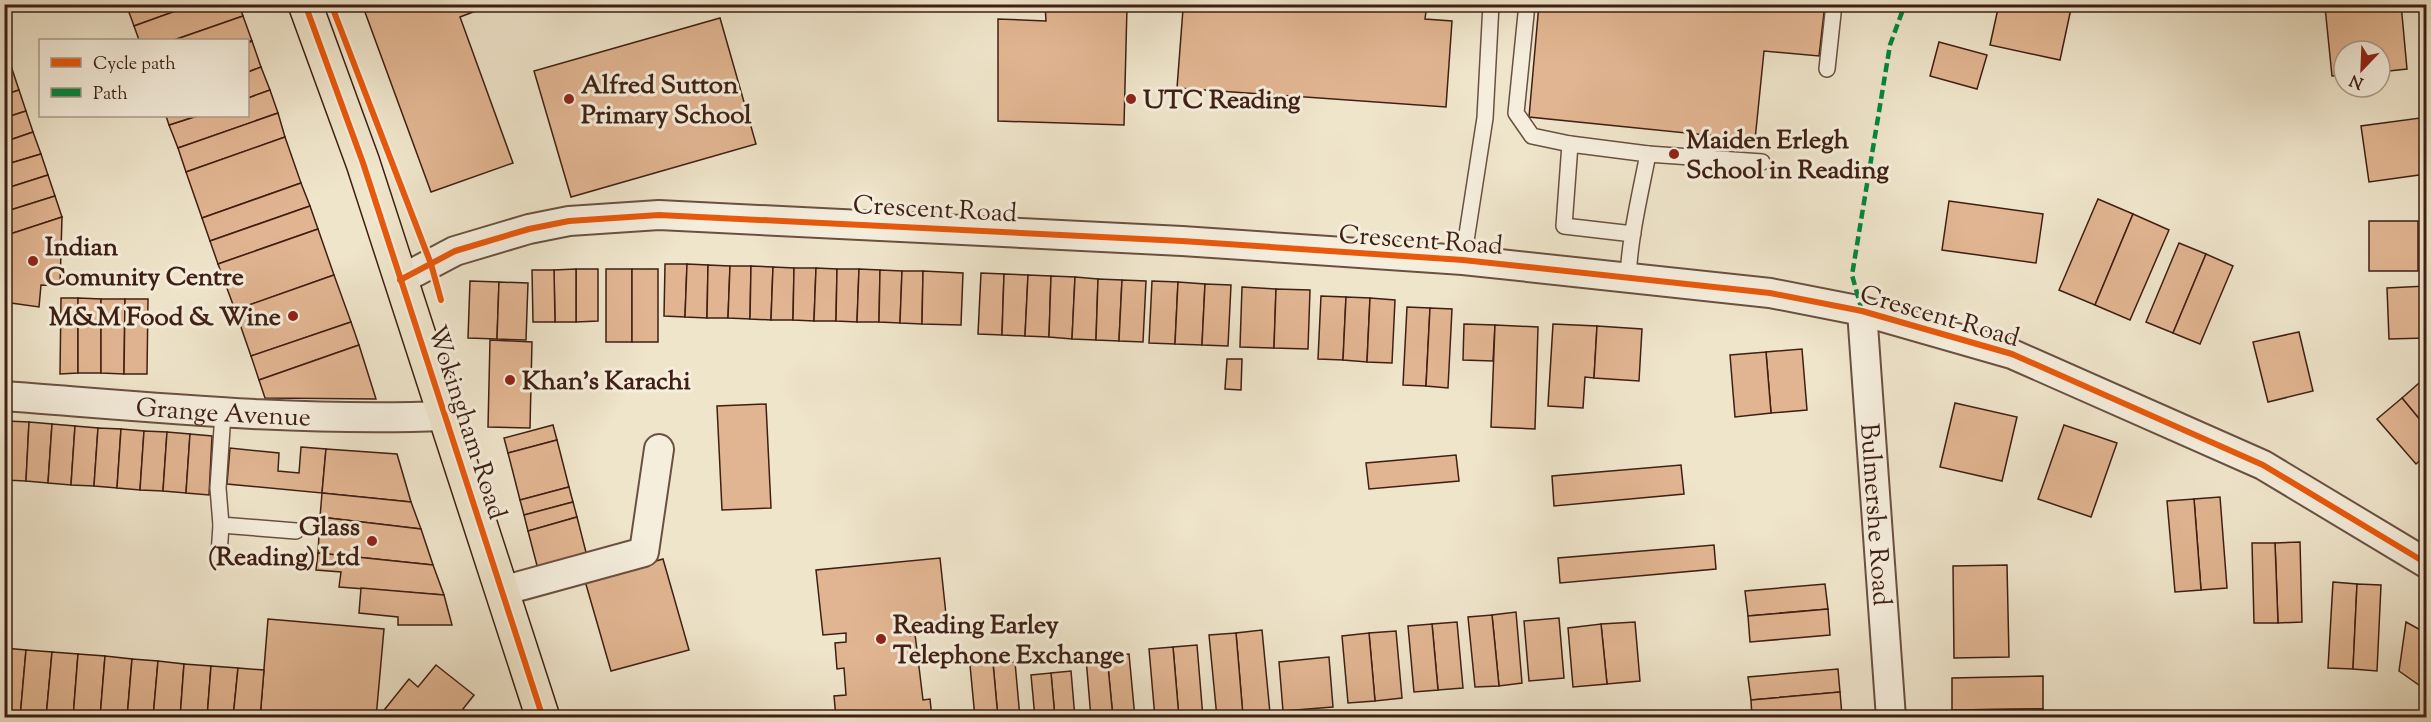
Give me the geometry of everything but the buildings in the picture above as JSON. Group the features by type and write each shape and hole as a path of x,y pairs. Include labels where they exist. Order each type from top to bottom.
{"main road":[{"name":"Wokingham Road","path":"305,4 363,163 543,717"}],"street":[{"name":"Crescent Road","path":"400,280 455,251 529,229 569,221 659,215 1182,241 1463,260 1770,293 1862,311 2012,354 2263,465 2427,563"},
{"name":"Bulmershe Road","path":"1862,311 1891,717"},
{"name":"Grange Avenue","path":"4,396 223,413 387,419 445,416"},
{"path":"502,591 644,552 659,448"}],"lane":[{"path":"1463,260 1485,118 1491,4"},
{"path":"1527,4 1516,113 1532,136 1570,144 1648,153 1762,162"},
{"path":"1827,69 1834,4"},
{"path":"1570,144 1564,226 1634,234"},
{"path":"1628,277 1648,153"},
{"path":"219,555 221,525 218,488 223,413"},
{"path":"221,525 296,531"}],"marked path":[{"path":"1862,311 1852,275 1890,45 1905,4"}],"cycle path":[{"path":"305,4 363,163 543,718"},
{"path":"331,4 431,264 441,300"},
{"path":"400,280 455,251 529,229 569,221 659,215 1182,241 1463,260 1770,293 1862,311 2012,354 2263,465 2426,563"}],"place":[{"name":"Alfred Sutton Primary School","path":"569,99"},
{"name":"UTC Reading","path":"1131,99"},
{"name":"Maiden Erlegh School in Reading","path":"1674,154"},
{"name":"Indian Comunity Centre","path":"33,261"},
{"name":"M&M Food & Wine","path":"293,316"},
{"name":"Khan's Karachi","path":"510,380"},
{"name":"Glass (Reading) Ltd","path":"372,541"},
{"name":"Reading Earley Telephone Exchange","path":"881,639"}]}
